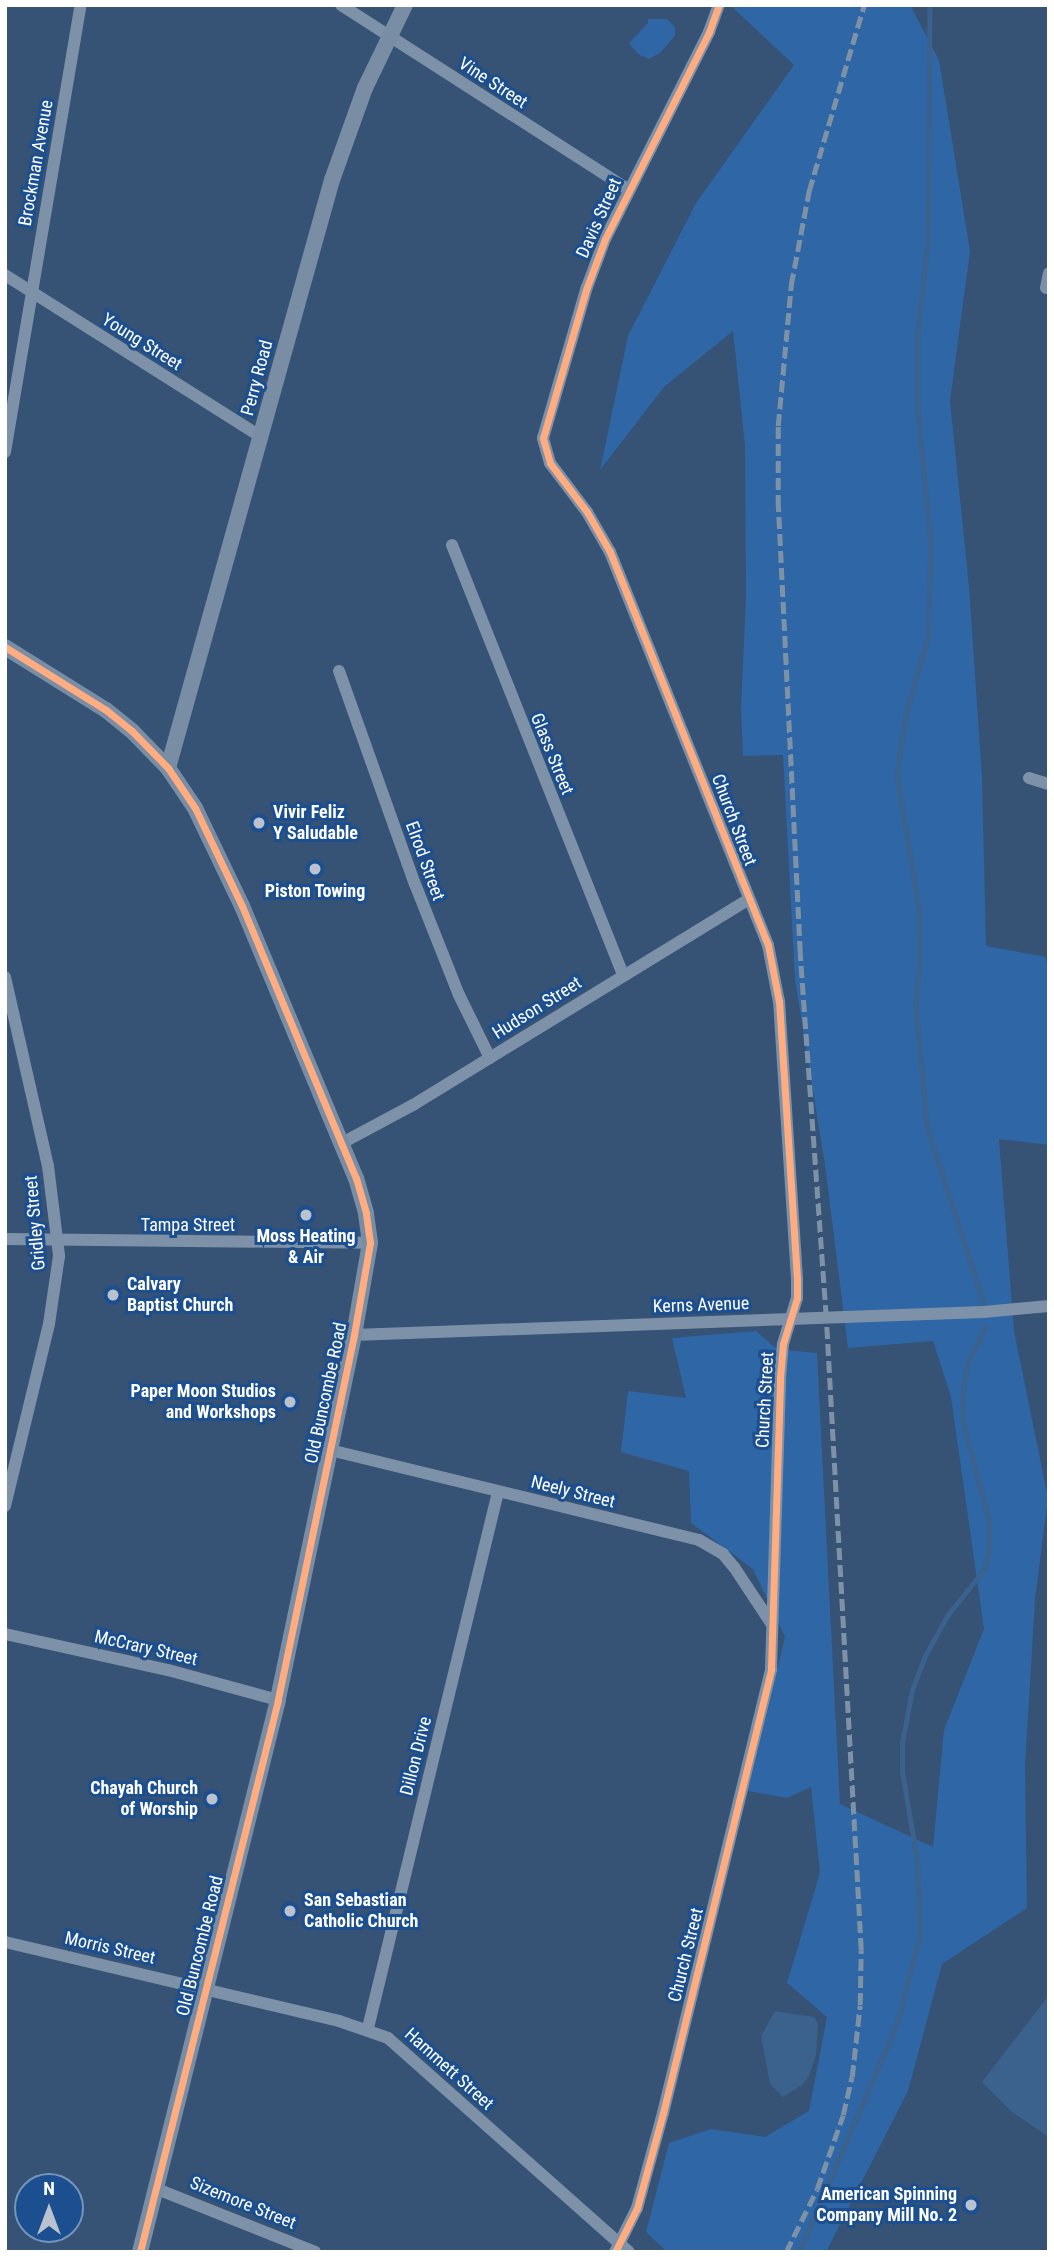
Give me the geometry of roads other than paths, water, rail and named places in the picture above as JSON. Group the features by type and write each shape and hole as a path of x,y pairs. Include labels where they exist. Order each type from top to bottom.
{"street":[{"name":"Brockman Avenue","path":"5,452 80,5"},
{"name":"Vine Street","path":"341,5 628,189"},
{"name":"Perry Road","path":"168,768 332,180 356,111 405,5"},
{"name":"Davis Street","path":"546,455 544,427 587,287 628,189 709,32 719,5"},
{"path":"1046,288 1049,273"},
{"name":"Young Street","path":"5,275 261,437"},
{"name":"Church Street","path":"546,455 587,512 610,552 768,946 779,1003 797,1279 797,1298 783,1344 780,1378 771,1669 663,2113 637,2208 621,2249"},
{"name":"Glass Street","path":"452,545 623,974"},
{"name":"Old Buncombe Road","path":"5,647 106,710 132,731 168,768 195,808 225,868 342,1143 364,1202 370,1243 354,1335 278,1700 140,2252"},
{"name":"Elrod Street","path":"339,671 414,882 459,995 490,1058"},
{"path":"1028,778 1049,784"},
{"name":"Hudson Street","path":"342,1143 413,1105 749,899"},
{"name":"Gridley Street","path":"5,977 48,1166 57,1241 57,1280 49,1324 5,1506"},
{"name":"Tampa Street","path":"5,1239 370,1243"},
{"name":"Kerns Avenue","path":"354,1335 984,1312 1049,1306"},
{"name":"Neely Street","path":"330,1450 699,1540 713,1546 734,1567 771,1623"},
{"name":"Dillon Drive","path":"368,2028 498,1492"},
{"name":"McCrary Street","path":"5,1634 168,1670 278,1700"},
{"name":"Morris Street","path":"5,1942 206,1990"},
{"name":"Hammett Street","path":"206,1990 368,2028 393,2041 621,2249"},
{"name":"Sizemore Street","path":"156,2189 315,2252"}],"waterway":[{"path":"930,5 928,242 918,332 918,412 931,544 928,638 906,714 897,775 919,908 920,964 916,1003 927,1126 984,1304"},
{"path":"799,2252 897,2023 920,1935 917,1861 902,1771 902,1743 912,1690 925,1656 947,1616 985,1568 989,1549 989,1522 963,1423 962,1399 967,1364 986,1326"}],"railway":[{"path":"786,2252 817,2189 843,2115 852,2077 860,2005 861,1950 826,1317 800,953 778,507 778,426 791,285 809,191 864,5"}],"place":[{"name":"Vivir Feliz Y Saludable","path":"259,823"},
{"name":"Piston Towing","path":"315,869"},
{"name":"Moss Heating & Air","path":"306,1215"},
{"name":"Calvary Baptist Church","path":"113,1295"},
{"name":"Paper Moon Studios and Workshops","path":"290,1402"},
{"name":"Chayah Church of Worship","path":"212,1799"},
{"name":"San Sebastian Catholic Church","path":"290,1911"},
{"name":"American Spinning Company Mill No. 2","path":"971,2205"}]}
